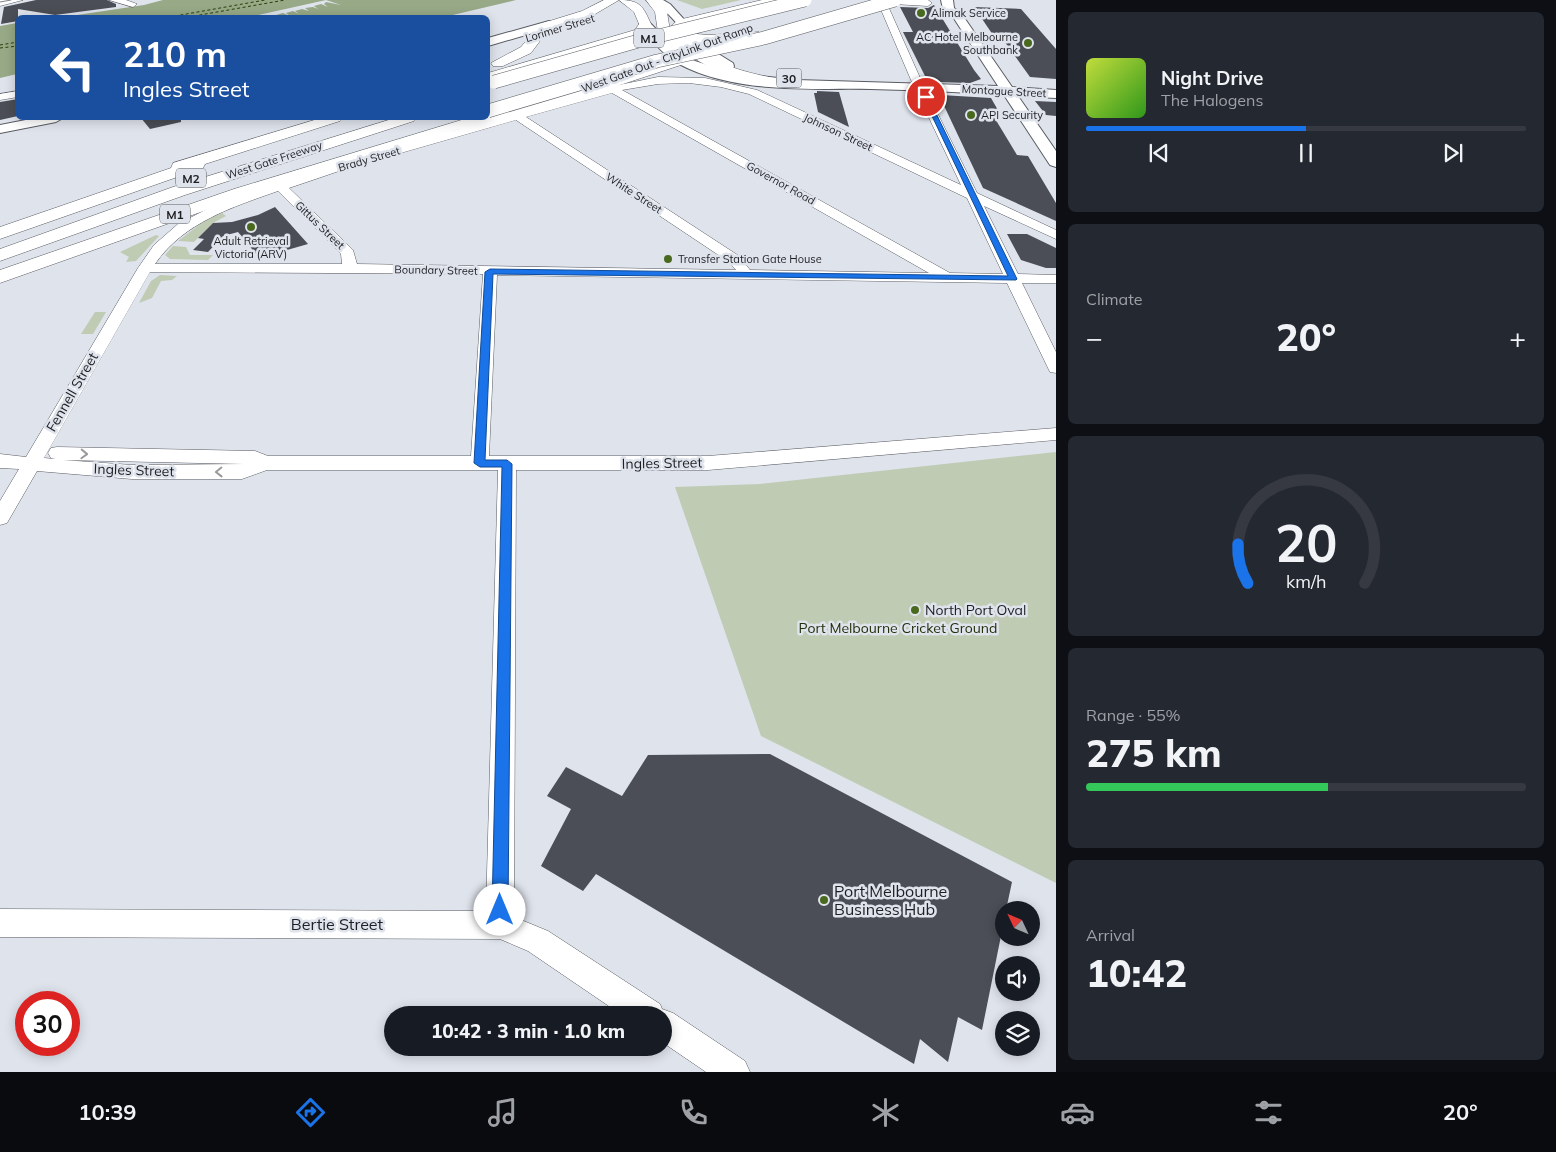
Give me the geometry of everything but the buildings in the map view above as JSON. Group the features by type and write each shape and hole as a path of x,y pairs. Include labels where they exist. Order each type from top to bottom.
{"highway":[{"path":"563,21 586,11 596,0"},
{"name":"Lorimer Street","path":"549,25 586,14 613,0"},
{"path":"563,52 634,35 643,30 643,21 639,10 627,0"},
{"name":"Lorimer Street","path":"537,35 587,21 627,0"},
{"path":"490,120 643,74 667,69 682,60 685,56 654,0"},
{"path":"661,0 701,11 777,0"},
{"name":"M1","path":"490,79 805,0"},
{"path":"563,52 618,45 723,39 759,34 888,0"},
{"path":"490,110 649,63 772,36 888,0"},
{"path":"675,41 676,27 682,23 749,4"},
{"path":"490,79 563,52 653,23 749,4"},
{"name":"West Gate Out - CityLink Out Ramp","path":"490,80 629,52 820,6 742,31 559,96 490,115"},
{"path":"604,13 622,12 643,21 718,68 742,76 772,82"},
{"path":"490,65 514,57 526,50 541,29 549,25"},
{"path":"490,103 616,66 675,41 713,58 720,50 759,34"},
{"path":"490,46 509,45 515,47 518,54 514,57"},
{"path":"616,66 640,62 714,77"},
{"name":"M2","path":"0,228 113,188 338,120"},
{"path":"0,233 121,190 339,120"},
{"name":"West Gate Freeway","path":"0,239 157,183 364,120"},
{"name":"M2","path":"0,246 126,199 380,120"},
{"name":"West Gate Freeway","path":"0,255 179,191 403,120"},
{"path":"179,191 432,120"},
{"path":"0,266 136,216 287,167 455,120"},
{"name":"M1","path":"0,277 146,224 350,156 476,120"},
{"path":"350,156 489,120"},
{"path":"0,273 287,167"}],"main road":[{"path":"654,0 668,7 682,23"},
{"path":"947,0 949,9 957,15 1010,91 1056,162"},
{"path":"957,15 959,0"},
{"name":"Lorimer Street","path":"490,46 549,25"},
{"name":"Lorimer Street","path":"490,46 537,35"},
{"name":"Montague Street","path":"713,58 758,74 862,84"},
{"name":"Montague Street","path":"682,60 719,74 772,82 862,84 1056,94"},
{"path":"714,77 772,82"},
{"path":"0,125 25,120"},
{"path":"0,129 46,120"}],"street":[{"path":"0,3 19,0"},
{"path":"112,0 133,4"},
{"path":"928,3 888,0 883,5 895,37 1056,368"},
{"name":"Johnson Street","path":"613,89 647,81 673,79 706,81 735,86 777,102 1055,234"},
{"name":"Brady Street","path":"145,268 168,239 190,222 228,204 341,166 613,89"},
{"name":"Governor Road","path":"613,89 949,278"},
{"path":"0,97 15,94"},
{"name":"White Street","path":"518,117 734,259 741,266 745,274"},
{"name":"Gittus Street","path":"280,186 348,253 350,268"},
{"name":"Boundary Street","path":"145,268 350,268 490,272 1056,279"},
{"name":"Fennell Street","path":"0,518 145,268"},
{"path":"480,463 490,272"},
{"name":"Ingles Street","path":"1,456 34,458 132,472 165,464 242,472 266,464 708,463 1056,434"},
{"path":"500,924 507,464"},
{"name":"Bertie Street","path":"0,923 500,924 538,941 636,1006"},
{"path":"672,1031 734,1072"}],"green space":[{"path":"677,0 741,0 702,9"},
{"path":"222,213 226,216 213,223 194,242 178,241 204,221"},
{"path":"156,235 159,236 136,261 126,262 129,257 120,252"},
{"path":"173,246 186,247 190,255 213,255 208,260 170,259 165,255"},
{"path":"160,275 177,276 172,280 161,281 152,298 139,303 151,281"},
{"path":"95,312 106,312 93,334 81,334"},
{"name":"Port Melbourne Cricket Ground","path":"1056,452 1056,883 761,736 675,487 760,484"}],"shaded area":[{"path":"163,0 516,0 453,15 77,15 144,5"},
{"path":"15,23 15,74 0,78 0,26"}],"pier":[{"path":"326,0 341,5 326,2 324,4 328,7 321,4 314,6 318,9 313,7 305,8 309,11 302,9 295,11 299,14 293,11 286,13 289,15 283,13 259,15"}],"ferry route":[{"path":"181,15 265,0"},
{"path":"200,15 285,0"},
{"path":"0,45 15,42"},
{"path":"0,48 15,46"}],"tram line":[{"path":"0,2 11,0"}],"place":[{"name":"Alimak Service","path":"921,13"},
{"name":"AC Hotel Melbourne Southbank","path":"1028,43"},
{"name":"API Security","path":"971,115"},
{"name":"Adult Retrieval Victoria (ARV)","path":"251,227"},
{"name":"Transfer Station Gate House","path":"668,259"},
{"name":"North Port Oval","path":"915,610"},
{"name":"Port Melbourne Business Hub","path":"824,900"}],"route":[{"path":"500,910 507,464 480,463 490,272 1013,279 926,97"}]}
